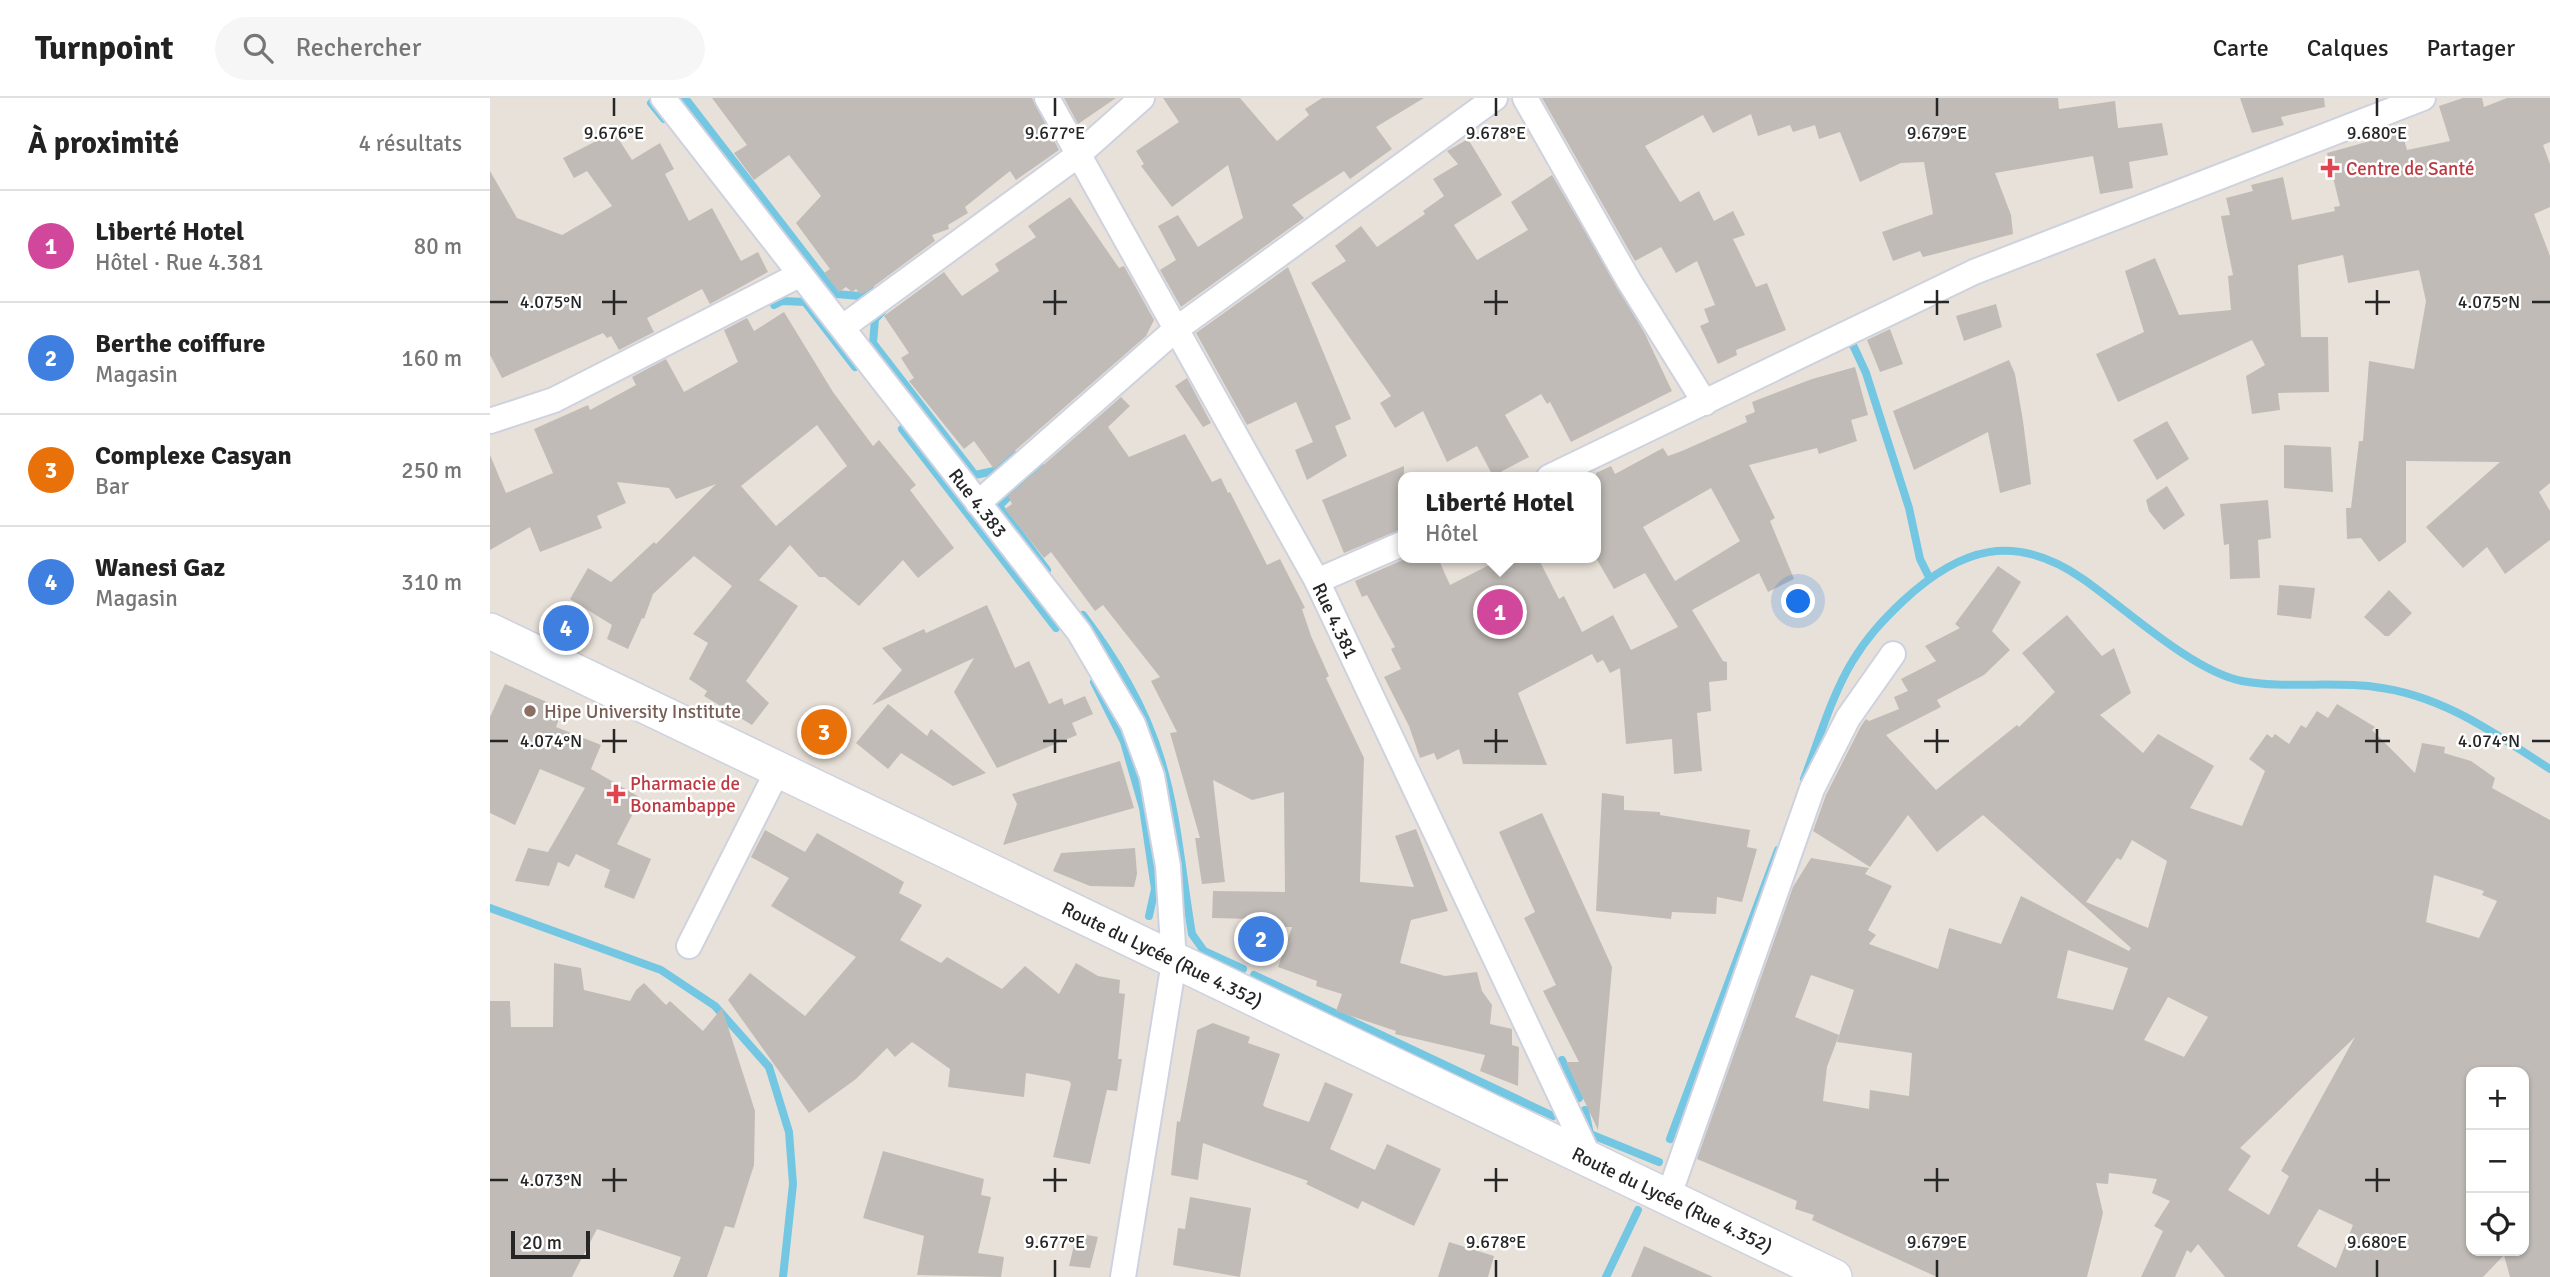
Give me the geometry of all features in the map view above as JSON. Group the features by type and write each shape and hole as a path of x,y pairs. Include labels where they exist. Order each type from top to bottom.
{"main road":[{"name":"Route du Lycée (Rue 4.352)","path":"490,631 1834,1277"}],"street":[{"name":"Rue 4.383","path":"663,98 1079,632 1133,724 1152,776 1168,866 1174,962 1123,1277"},
{"name":"Rue 4.381","path":"1047,98 1317,582 1591,1161"},
{"path":"843,327 1078,155 1142,98"},
{"path":"978,503 1175,330 1495,98"},
{"path":"1525,98 1629,281 1705,403"},
{"path":"1560,472 1974,272 2423,98"},
{"path":"490,421 554,400 799,275"},
{"path":"1317,582 1398,546"},
{"path":"1668,1198 1812,789 1848,718 1894,654"},
{"path":"690,946 778,770"}],"building":[{"path":"712,98 1032,98 1059,150 1016,180 1010,171 965,207 968,213 948,225 949,229 932,235 935,241 866,292 860,294 856,289 852,292 846,287 839,292 824,273 830,269 796,223 821,196 789,155 754,180 734,153 747,145"},
{"path":"1064,98 1116,98 1078,124"},
{"path":"1163,98 1240,98 1277,141 1309,115 1305,109 1322,98 1424,98 1376,127 1392,149 1350,179 1344,171 1292,205 1304,218 1181,307 1160,270 1176,260 1158,226 1178,215 1198,247 1243,218 1228,165 1172,207 1141,166 1144,164 1136,151 1179,122"},
{"path":"1542,98 2058,98 2059,109 2115,101 2118,128 2162,123 2168,155 2129,162 2133,188 2100,194 2093,156 1995,173 2011,215 2013,234 1923,257 1920,251 1893,261 1882,232 1933,214 1924,162 1901,163 1860,182 1840,132 1819,139 1815,125 1793,132 1790,125 1758,136 1751,114 1713,133 1703,115 1645,146 1680,202 1699,191 1714,221 1733,211 1745,235 1733,239 1756,287 1767,283 1786,330 1736,350 1737,355 1718,364 1700,326 1709,322 1704,309 1715,305 1697,261 1676,273 1661,247 1635,261"},
{"path":"2240,98 2324,98 2325,107 2281,117 2284,125 2252,133"},
{"path":"2463,98 2482,98 2484,107 2507,98 2550,98 2550,142 2543,145 2550,164 2550,207 2534,214 2550,256 2550,483 2539,492 2550,511 2550,540 2505,574 2487,547 2463,568 2426,527 2500,462 2406,461 2406,542 2379,562 2361,538 2347,539 2346,508 2351,508 2359,441 2363,441 2369,361 2414,369 2426,301 2419,270 2348,283 2343,255 2298,265 2301,337 2328,337 2329,392 2278,393 2280,410 2252,414 2246,376 2265,365 2252,340 2118,402 2096,354 2144,332 2125,271 2155,258 2179,315 2231,310 2228,276 2233,275 2221,216 2230,215 2226,198 2253,191 2251,185 2283,177 2292,220 2335,211 2334,207 2340,206 2327,153 2402,132 2407,150 2450,141 2439,106"},
{"path":"614,132 632,160 660,143 674,169 665,174 689,221 712,208 741,261 758,252 768,272 710,304 702,289 647,318 654,332 619,350 611,336 607,338 603,333 502,378 490,355 490,171 517,218 562,235 612,206 587,171 574,178 563,158"},
{"path":"1468,139 1502,195 1454,225 1477,260 1528,230 1511,202 1552,175 1645,334 1672,391 1571,442 1550,402 1547,404 1541,394 1505,415 1529,457 1501,472 1491,472 1477,446 1447,462 1423,411 1395,428 1380,403 1391,396 1311,283 1346,261 1335,246 1361,226 1377,247 1425,214 1423,211 1444,196 1433,179 1458,164 1447,151"},
{"path":"1070,197 1119,268 1124,266 1154,320 1146,336 994,469 974,441 964,449 909,381 914,378 901,358 909,353 884,316 944,272 962,296 999,271 995,264 1036,237 1028,226"},
{"path":"1288,267 1351,419 1335,426 1347,456 1307,480 1295,450 1313,442 1296,402 1247,425 1196,333"},
{"path":"1996,304 2002,327 1964,341 1956,316"},
{"path":"784,312 833,392 873,446 879,440 916,485 910,490 954,548 918,578 903,560 859,606 825,577 819,577 790,545 759,580 798,606 746,681 769,703 752,725 704,696 707,691 689,679 708,643 693,634 732,586 694,556 653,594 644,619 642,618 628,649 607,639 612,625 570,599 588,568 611,582 654,542 656,544 716,484 676,499 669,488 617,482 626,503 597,516 602,528 540,552 530,527 490,550 490,455 506,493 553,473 534,429 588,405 590,410 636,385 632,377 666,359 684,392 738,362 724,330 747,318 754,331","holes":["817,425 847,466 776,526 741,486"]},
{"path":"1890,329 1903,364 1880,372 1867,340"},
{"path":"2009,360 2015,374 2031,484 2000,493 1988,432 1914,470 1893,411"},
{"path":"1855,367 1868,415 1851,420 1857,441 1819,454 1817,448 1749,465 1775,518 1770,521 1794,579 1768,592 1759,573 1692,610 1723,661 1727,662 1727,680 1709,682 1711,711 1697,713 1702,771 1674,774 1672,739 1626,744 1620,668 1610,673 1603,660 1597,663 1592,654 1518,693 1547,765 1463,764 1459,749 1437,760 1434,753 1420,758 1409,726 1384,677 1401,669 1391,649 1395,647 1367,595 1362,597 1355,581 1398,562 1440,563 1450,585 1493,563 1541,563 1559,599 1564,596 1582,632 1613,615 1631,650 1678,627 1645,573 1614,589 1599,563 1601,472 1598,472 1611,466 1615,474 1663,448 1668,456 1747,422 1745,416 1755,412 1752,402 1812,379","holes":["1711,488 1740,541 1675,581 1643,527"]},
{"path":"1187,378 1211,423 1203,427 1175,386"},
{"path":"1121,397 1130,406 1108,427 1129,457 1185,434 1212,482 1221,478 1228,493 1230,492 1267,565 1280,559 1305,608 1302,609 1311,636 1329,676 1326,678 1364,758 1360,882 1414,887 1395,836 1416,829 1448,911 1411,920 1400,963 1445,976 1477,972 1482,991 1492,1005 1490,1024 1512,1029 1512,1045 1519,1047 1518,1086 1480,1071 1485,1055 1395,1034 1396,1031 1336,1011 1342,994 1316,986 1317,981 1278,967 1292,927 1256,927 1256,919 1212,918 1213,891 1285,892 1284,792 1252,800 1213,780 1225,882 1202,884 1195,838 1200,838 1170,733 1177,732 1151,681 1160,677 1103,605 1095,611 1051,552 1044,558 1005,509 1012,504 1008,496"},
{"path":"2167,421 2189,459 2157,480 2133,440"},
{"path":"2284,445 2331,447 2333,492 2284,488"},
{"path":"1404,466 1404,472 1398,472 1398,530 1344,553 1322,500"},
{"path":"2167,486 2185,515 2164,530 2149,511 2146,500"},
{"path":"2268,500 2271,538 2258,540 2260,578 2230,579 2229,544 2224,545 2220,504"},
{"path":"1998,566 2021,582 1992,631 2010,650 1984,675 1937,700 1941,707 1886,735 1936,790 2017,725 2019,727 2055,692 2022,653 2067,615 2102,656 2114,648 2131,693 2100,715 2143,753 2158,734 2214,766 2190,808 2242,826 2265,771 2249,759 2267,734 2272,738 2275,734 2289,744 2301,725 2306,728 2317,711 2328,718 2337,704 2375,727 2372,730 2415,773 2422,743 2445,747 2444,753 2471,761 2495,778 2492,788 2550,820 2550,1277 2510,1277 2504,1256 2529,1256 2529,1067 2466,1067 2466,1256 2503,1256 2483,1277 2225,1277 2198,1244 2191,1253 2187,1250 2175,1277 2141,1277 2163,1231 2154,1226 2170,1201 2152,1193 2157,1179 2109,1173 2108,1184 2096,1183 2103,1213 2087,1277 1937,1277 1812,1220 1814,1215 1795,1209 1797,1201 1697,1159 1793,887 1811,858 1869,868 1865,874 1892,886 1868,930 1876,935 1869,944 1938,969 1949,928 2001,944 2021,896 2129,951 2131,948 1983,815 1937,852 1908,815 1870,867 1813,831 1826,795 1866,719 1869,721 1899,709 1894,697 1908,691 1901,679 1936,661 1925,646 1960,628 1955,624","holes":["2132,840 2167,861 2148,928 2086,902 2117,858 2121,860","2434,875 2484,891 2482,895 2497,901 2479,938 2426,922","2068,950 2128,968 2113,1010 2057,998","1811,975 1854,990 1837,1042 1912,1053 1909,1096 1870,1090 1869,1109 1823,1101 1827,1067 1839,1035 1795,1017","2168,997 2208,1017 2184,1057 2144,1040","2355,1037 2281,1171 2289,1176 2269,1215 2228,1190 2251,1156 2240,1148","2319,1209 2353,1225 2336,1268 2297,1246"]},
{"path":"2279,585 2315,588 2311,619 2277,615"},
{"path":"2389,590 2412,613 2389,636 2385,636 2364,617"},
{"path":"987,605 1015,668 1029,661 1049,704 1062,698 1064,705 1085,696 1093,714 1072,723 1077,735 997,768 954,692 974,658 872,705 902,670 882,648 924,629 926,633"},
{"path":"505,684 563,709 556,727 601,745 591,769 641,798 617,844 651,859 634,899 604,887 610,870 576,854 569,867 558,862 549,886 515,881 528,848 548,852 585,788 540,769 515,825 490,813 490,717"},
{"path":"888,704 927,736 931,729 986,773 953,786 901,753 888,769 856,743"},
{"path":"1120,761 1134,808 1003,845 1017,804 1012,794"},
{"path":"1602,793 1624,796 1624,810 1660,812 1660,815 1750,830 1747,847 1757,849 1742,902 1717,897 1716,914 1672,912 1671,919 1596,911"},
{"path":"1542,813 1612,967 1598,1130 1566,1062 1579,1062 1543,991 1556,985 1524,918 1535,912 1499,832"},
{"path":"765,830 805,852 817,833 904,882 899,893 922,905 900,940 941,963 947,957 1002,989 1025,966 1059,994 1076,963 1098,976 1120,980 1119,993 1125,994 1118,1059 1122,1059 1117,1091 1107,1090 1090,1164 1053,1157 1071,1084 1069,1081 1026,1073 1024,1097 948,1087 950,1069 912,1042 895,1057 887,1048 856,1079 809,1113 728,1000 750,973 805,1016 856,957 771,906 789,878 751,857"},
{"path":"1135,848 1137,874 1134,887 1090,886 1053,871 1061,853"},
{"path":"554,963 581,968 584,990 630,1001 644,983 666,1005 670,1001 703,1031 722,1008 755,1111 754,1165 734,1228 725,1226 707,1277 673,1277 681,1257 597,1229 572,1277 490,1277 490,1001 510,1001 511,1027 553,1027"},
{"path":"1213,1023 1250,1037 1248,1043 1280,1054 1263,1105 1265,1107 1309,1122 1325,1082 1353,1094 1330,1149 1375,1170 1387,1144 1441,1169 1414,1226 1362,1201 1358,1209 1306,1184 1308,1181 1203,1143 1198,1180 1171,1175 1177,1121 1180,1122 1197,1030"},
{"path":"883,1151 984,1179 981,1195 991,1197 978,1253 1004,1257 1001,1277 917,1275 924,1236 863,1218"},
{"path":"1190,1197 1251,1208 1240,1277 1173,1265 1178,1228 1185,1229"},
{"path":"1077,1233 1098,1237 1090,1268 1069,1266"},
{"path":"1449,1242 1494,1256 1488,1277 1438,1277"},
{"path":"1644,1246 1713,1277 1631,1277"}],"waterway":[{"path":"685,98 836,294 860,296 870,288"},
{"path":"651,103 664,119"},
{"path":"774,305 782,301 805,302 855,367"},
{"path":"882,312 875,319 873,343 975,475 994,471 1015,455"},
{"path":"1844,341 1853,345 1866,373 1909,508 1920,559 1929,577"},
{"path":"902,429 1056,628"},
{"path":"1040,466 999,506 1047,570"},
{"path":"1804,779 1845,675 1863,645 1882,622 1903,601 1945,568 1988,552 2011,551 2034,555 2058,564 2083,579 2160,638 2223,675 2258,683 2358,685 2399,691 2423,698 2467,718 2550,769"},
{"path":"1083,615 1128,684 1147,721 1161,760 1172,803 1192,934 1204,951 1243,969"},
{"path":"1094,682 1124,742 1143,808 1155,889 1149,916"},
{"path":"1670,1139 1778,850"},
{"path":"490,908 661,970 715,1006 769,1067 789,1132 793,1184 783,1277"},
{"path":"1254,975 1553,1116"},
{"path":"1562,1060 1579,1098"},
{"path":"1585,1110 1590,1134 1659,1162"},
{"path":"1606,1277 1638,1210"}],"place":[{"name":"Centre de Santé","path":"2330,168"},
{"name":"Liberté Hotel","path":"1500,612"},
{"name":"Wanesi Gaz","path":"566,628"},
{"name":"Hipe University Institute","path":"530,711"},
{"name":"Complexe Casyan","path":"824,732"},
{"name":"Pharmacie de Bonambappe","path":"616,794"},
{"name":"Berthe coiffure","path":"1261,939"}]}
